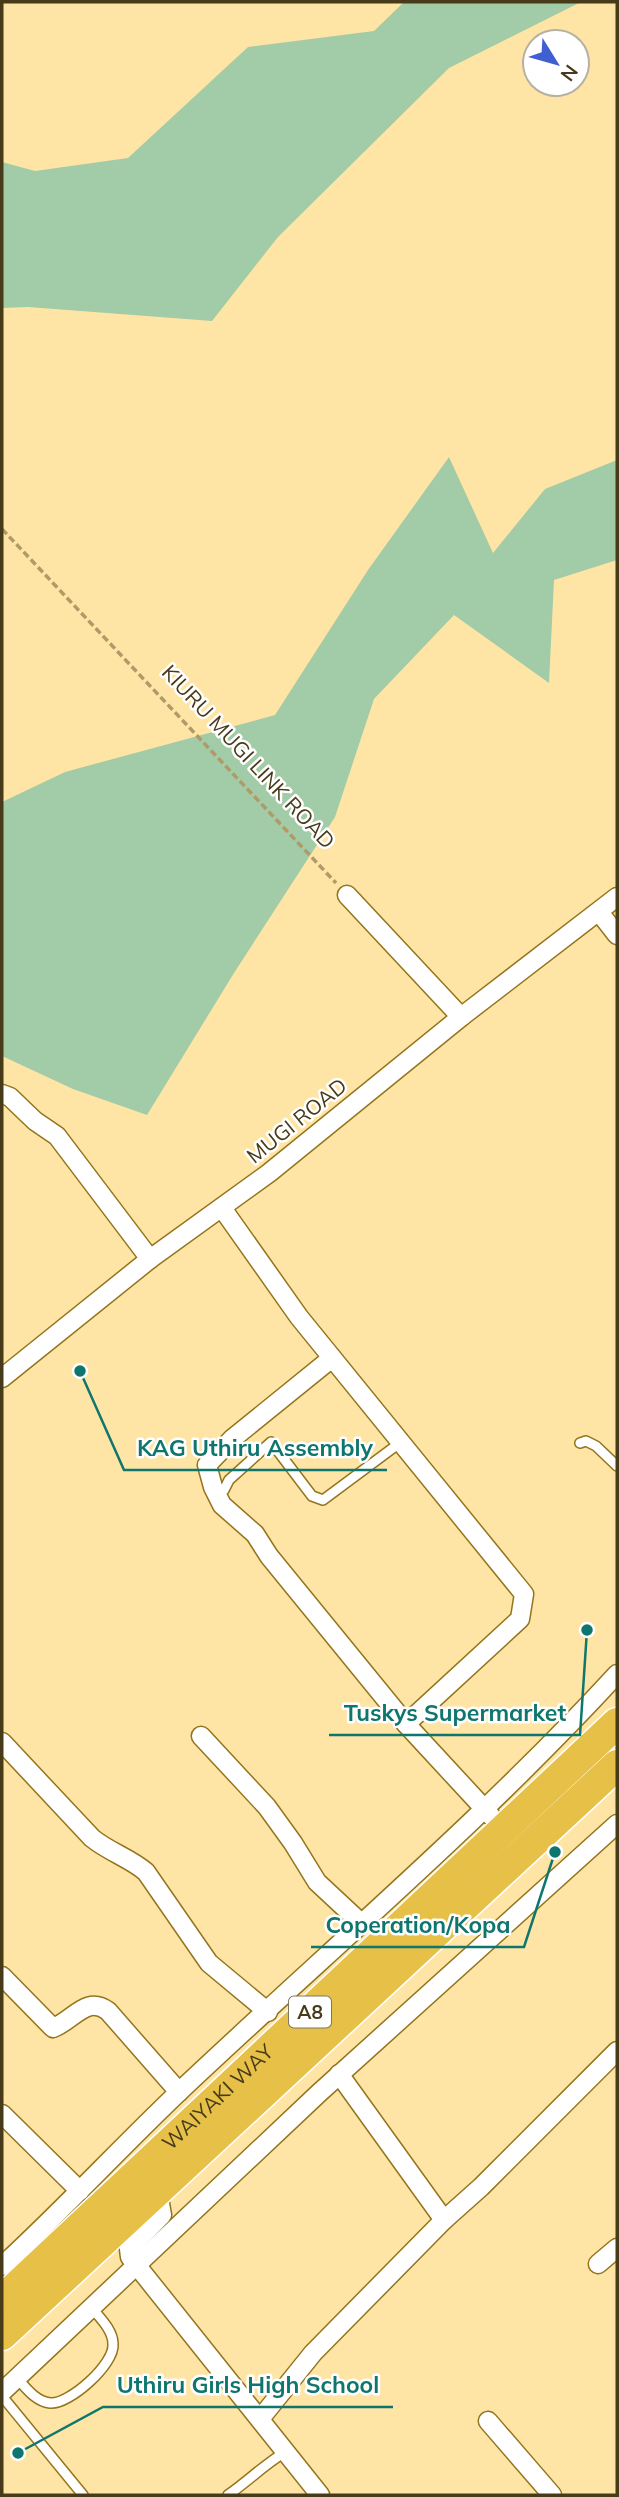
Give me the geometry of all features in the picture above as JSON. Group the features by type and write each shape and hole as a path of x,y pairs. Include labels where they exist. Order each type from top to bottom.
{"highway":[{"name":"WAIYAKI WAY","path":"2,2300 504,1832 617,1723"},
{"name":"WAIYAKI WAY","path":"2,2335 613,1778"}],"street":[{"path":"347,895 461,1017"},
{"name":"MUGI ROAD","path":"2,1378 150,1259 269,1173 461,1017 617,897"},
{"path":"599,912 617,935"},
{"path":"2,1094 10,1097 35,1121 57,1136 150,1259"},
{"path":"222,1208 299,1317 524,1594 520,1619 406,1724"},
{"path":"332,1358 232,1439 207,1465 213,1487 222,1505 255,1534 406,1724 504,1832"},
{"path":"2,2266 179,2092 268,2012 559,1737 617,1674"},
{"path":"201,1736 267,1807 317,1882 362,1923"},
{"path":"2,1742 92,1838 146,1872 209,1962 268,2012"},
{"path":"2,2394 16,2377 135,2264 339,2074 617,1824"},
{"path":"2,1976 53,2028 88,2006 100,2005 179,2092"},
{"path":"260,2419 313,2353 617,2051"},
{"path":"339,2074 444,2220"},
{"path":"2,2113 80,2191"},
{"path":"158,2192 162,2215 129,2249 129,2255 320,2495"},
{"path":"598,2264 617,2248"},
{"path":"488,2421 552,2495"}],"lane":[{"path":"580,1443 586,1441 596,1446 617,1466"},
{"path":"225,1490 229,1480 271,1442 312,1496 323,1500 401,1442"},
{"path":"16,2377 41,2401 54,2404 64,2401 101,2370 111,2357 114,2347 112,2336 91,2306"},
{"path":"2,2394 83,2495"},
{"path":"228,2495 264,2465 285,2452"}],"path":[{"name":"KIURU MUGI LINK ROAD","path":"2,529 347,895"}],"green space":[{"path":"404,2 581,2 529,28 521,28 521,32 449,68 278,237 212,321 28,307 2,308 2,162 35,171 128,158 248,47 374,31"},
{"path":"449,457 493,553 545,489 617,460 617,560 554,580 549,683 454,615 374,699 335,817 234,973 147,1115 73,1089 2,1056 2,802 65,772 275,715 368,570"}],"place":[{"name":"KAG Uthiru Assembly","path":"80,1371"},
{"name":"Tuskys Supermarket","path":"587,1630"},
{"name":"Coperation/Kopa","path":"555,1852"},
{"name":"Uthiru Girls High School","path":"18,2453"}]}
